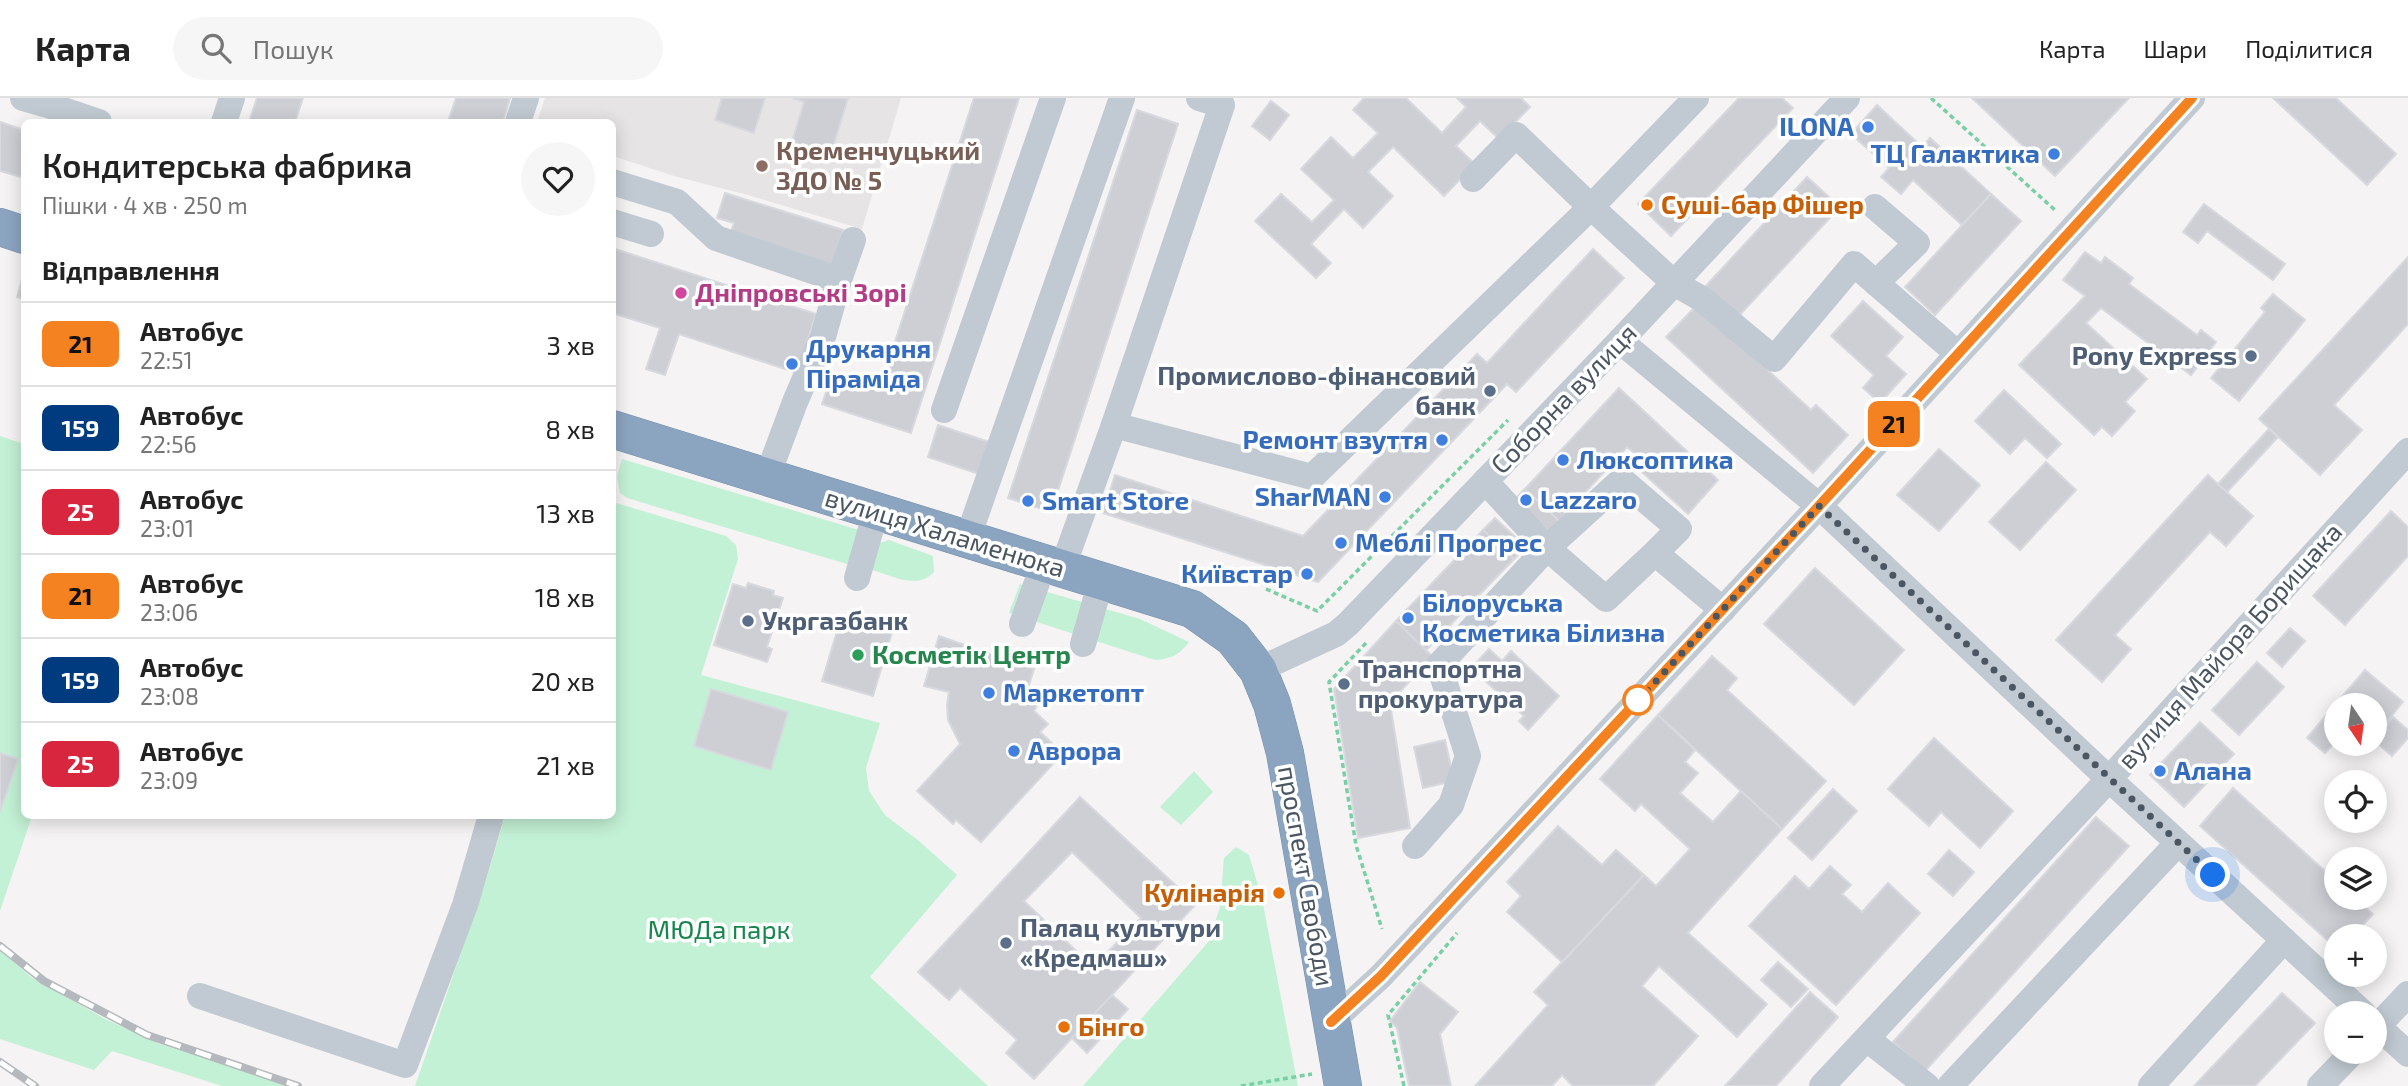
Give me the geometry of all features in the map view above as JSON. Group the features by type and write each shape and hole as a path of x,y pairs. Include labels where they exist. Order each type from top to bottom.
{"highway":[{"path":"0,227 21,234"},
{"name":"вулиця Халаменюка","path":"616,430 1192,609 1233,638 1258,670"},
{"name":"проспект Свободи","path":"1258,670 1281,732 1331,1022 1328,1080"}],"street":[{"path":"23,98 51,102 92,119"},
{"path":"225,119 232,98"},
{"path":"519,119 526,98"},
{"path":"944,410 1054,98"},
{"path":"967,540 1122,98"},
{"path":"1022,624 1053,566 1114,425 1222,105 1199,98"},
{"path":"1114,425 1312,477 1591,207 1696,98"},
{"name":"Соборна вулиця","path":"1258,670 1336,634 1348,624 1620,341 1847,98"},
{"path":"1331,1022 1381,976 1723,610 2192,98"},
{"path":"1473,180 1516,135 1674,283 1702,299 1774,359 1854,264 1958,354"},
{"path":"616,183 677,202 716,238 839,279"},
{"path":"1875,207 1917,243 1876,283"},
{"path":"616,223 651,234"},
{"path":"767,477 790,393 823,338 853,240"},
{"path":"1620,341 1819,506 2349,1001"},
{"name":"вулиця Майора Борищака","path":"1822,1086 2109,779 2408,451"},
{"path":"1415,846 1451,805 1468,756 1439,665 1547,548 1622,480 1679,529 1606,599 1547,548 1485,481"},
{"path":"857,578 876,511"},
{"path":"1655,553 1723,610"},
{"path":"1083,645 1101,581"},
{"path":"200,996 405,1065 465,905 490,819"},
{"path":"1950,1086 2178,843"},
{"path":"2151,1086 2284,940"},
{"path":"2387,1011 2408,994"},
{"path":"2387,1036 2408,1054"},
{"path":"1867,1038 1927,1086"},
{"path":"2320,1086 2341,1064"}],"path":[{"path":"1931,98 2055,212 2064,202"},
{"path":"1266,589 1317,611 1513,415"},
{"path":"1332,713 1356,845 1382,929"},
{"path":"1404,1086 1388,1015 1458,931"},
{"path":"1241,1086 1328,1080"}],"shaded area":[{"name":"Кременчуцький ЗДО № 5","path":"545,98 901,98 862,229 616,157 616,119 538,119"}],"green space":[{"path":"0,436 21,443 21,819 31,819 0,911"},
{"path":"622,459 859,530 855,561 847,564 627,498 620,493 617,477"},
{"name":"МЮДа парк","path":"616,503 726,536 736,545 738,559 701,675 880,723 866,768 869,791 885,815 957,875 870,977 988,1086 415,1086 487,877 504,819 616,819"},
{"path":"889,540 933,556 934,572 920,580 912,581 872,570 874,545"},
{"path":"1020,584 1140,619 1189,642 1174,656 1155,660 1009,613"},
{"path":"1194,771 1213,792 1181,825 1160,807"},
{"path":"1236,847 1249,855 1262,899 1298,1086 1083,1086 1209,941 1220,907 1224,858"},
{"path":"0,950 31,977 107,1020 160,1044 299,1086 222,1086 112,1051 94,1070 0,1039"}],"building":[{"path":"257,98 303,98 296,119 250,119"},
{"path":"456,98 510,98 504,119 449,119"},
{"path":"722,98 765,98 754,133 715,120"},
{"path":"793,98 848,98 830,157 791,145 804,102"},
{"path":"974,98 1019,98 911,433 822,404 832,375 879,391"},
{"path":"1364,98 1406,98 1442,133 1466,107 1457,98 1521,98 1530,107 1499,139 1480,121 1456,146 1475,164 1444,196 1393,147 1368,172 1393,196 1363,228 1344,209 1311,244 1331,263 1316,278 1255,221 1281,194 1312,222 1334,200 1301,169 1331,137 1353,158 1378,133 1353,110"},
{"path":"1739,98 1782,98 1793,108 1671,236 1638,204"},
{"name":"ТЦ Галактика","path":"1972,98 2129,98 2055,176"},
{"path":"2273,98 2336,98 2396,154 2367,185"},
{"path":"1271,101 1289,115 1270,140 1252,126"},
{"path":"1877,105 1922,147 1930,138 1991,194 1962,225 1913,180 1901,194 1881,177 1889,168 1851,134"},
{"path":"1137,110 1178,124 1051,512 1008,498"},
{"path":"0,122 21,129 21,177 0,171"},
{"path":"1807,177 1840,207 1736,319 1703,289"},
{"path":"725,193 843,230 831,268 730,235 734,223 717,218"},
{"path":"1991,194 2021,221 1935,315 1905,287"},
{"path":"2204,204 2285,264 2273,280 2207,231 2198,243 2183,232"},
{"name":"Дніпровські Зорі","path":"616,249 816,314 797,373 679,334 665,375 646,369 660,328 616,314"},
{"path":"1593,249 1624,278 1516,392 1507,384 1318,582 1103,513 1115,475 1303,536 1477,354 1487,363"},
{"path":"2085,252 2101,263 2105,257 2133,278 2129,284 2197,335 2201,330 2216,342 2191,375 2101,308 2086,323 2147,379 2125,402 2135,411 2112,436 2102,427 2094,435 2019,365 2085,296 2063,280"},
{"path":"2408,257 2408,324 2334,405 2362,430 2320,475 2259,419"},
{"path":"2273,294 2305,320 2239,401 2211,378 2265,312 2261,308"},
{"path":"1863,301 1903,337 1886,356 1906,374 1880,403 1863,388 1874,375 1831,336"},
{"path":"1697,305 1811,410 1816,405 1848,435 1813,473 1666,337"},
{"path":"1619,388 1718,480 1688,514 1632,463 1638,456 1627,447 1559,521 1525,489"},
{"path":"2004,390 2061,444 2047,458 2025,438 2010,454 1975,421"},
{"path":"938,425 989,442 979,474 928,457"},
{"path":"2269,429 2278,437 2227,492 2218,484"},
{"path":"1939,449 1980,485 1939,531 1897,495"},
{"path":"2046,462 2076,490 2020,550 1989,522"},
{"path":"2208,475 2253,516 2226,546 2210,532 2115,635 2131,649 2102,682 2056,640"},
{"path":"1525,489 1559,521 1549,531 1515,499"},
{"path":"2391,511 2408,527 2408,556 2345,625 2313,596"},
{"path":"1495,518 1526,547 1514,559 1483,530"},
{"path":"1483,530 1514,559 1426,650 1396,621"},
{"path":"1815,568 1904,650 1854,705 1764,624"},
{"name":"Укргазбанк","path":"748,583 774,591 773,595 783,598 767,647 772,649 767,662 714,645 733,584 746,588"},
{"name":"Косметік Центр","path":"842,615 893,629 873,696 822,681"},
{"path":"1396,621 1432,656 1390,703 1410,828 1358,838 1334,689"},
{"path":"2290,628 2305,641 2282,667 2267,653"},
{"path":"939,636 1034,669 1028,688 1038,703 1034,711 1048,724 1040,732 1063,753 981,842 956,820 953,824 917,791 960,744 948,720 949,692 924,686"},
{"path":"1489,649 1502,661 1511,651 1559,696 1528,730 1519,721 1524,716 1484,680 1487,677 1474,665"},
{"path":"1712,656 1737,678 1727,690 1826,781 1782,829 1658,715"},
{"path":"2257,662 2284,687 2239,735 2212,710"},
{"path":"2365,670 2403,702 2387,721 2387,693 2345,693"},
{"path":"711,689 788,712 771,770 694,746"},
{"path":"1658,715 1695,750 1685,762 1698,773 1680,793 1713,822 1741,791 1782,829 1688,933 1767,1004 1737,1037 1659,966 1642,986 1698,1036 1653,1086 1573,1086 1562,1075 1552,1086 1475,1086 1548,1005 1534,992 1644,875 1656,886 1690,849 1641,804 1635,811 1600,779"},
{"path":"2393,717 2408,730 2408,738 2392,756 2387,752 2387,724"},
{"path":"2324,718 2324,752 2307,738"},
{"path":"2200,722 2234,754 2184,807 2150,775"},
{"path":"1934,738 2013,811 1980,848 1941,812 1929,826 1888,789"},
{"path":"1445,740 1454,781 1423,788 1414,747"},
{"path":"0,753 18,759 0,812"},
{"path":"2233,788 2324,870 2324,910 2368,910 2373,914 2364,924 2324,924 2324,937 2200,826"},
{"path":"1833,789 1857,811 1812,860 1788,838"},
{"name":"Палац культури «Кредмаш»","path":"1080,797 1196,904 1034,1079 1006,1053 1017,1040 960,988 949,1000 918,972","holes":["1072,852 1141,918 1093,967 1024,901"]},
{"path":"2096,817 2129,846 1925,1071 1893,1042"},
{"path":"1558,826 1602,865 1616,850 1644,875 1562,962 1507,912 1521,896 1507,882"},
{"path":"1949,850 1974,872 1953,896 1928,874"},
{"path":"1830,866 1851,885 1842,894 1862,912 1888,883 1920,913 1836,1005 1749,926 1795,876 1809,889"},
{"path":"1778,962 1808,989 1791,1007 1761,980"},
{"path":"1420,982 1458,1012 1440,1034 1451,1086 1409,1086 1397,1028 1390,1021"},
{"path":"1810,992 1838,1017 1776,1086 1725,1086"},
{"path":"2282,993 2315,1023 2255,1086 2194,1086"},
{"path":"1112,995 1128,1009 1087,1053 1072,1038"}],"railway":[{"path":"0,946 44,981 147,1035 298,1086"},
{"path":"0,1062 35,1086"}],"bus line":[{"name":"21","path":"1331,1022 1381,976 1819,506 2192,98"}],"place":[{"name":"ILONA","path":"1868,127"},
{"name":"ТЦ Галактика","path":"2054,154"},
{"name":"Кременчуцький ЗДО № 5","path":"762,166"},
{"name":"Суші-бар Фішер","path":"1647,205"},
{"name":"Дніпровські Зорі","path":"681,293"},
{"name":"Pony Express","path":"2251,356"},
{"name":"Друкарня Піраміда","path":"792,364"},
{"name":"Промислово-фінансовий банк","path":"1490,391"},
{"name":"Ремонт взуття","path":"1442,440"},
{"name":"Люксоптика","path":"1563,460"},
{"name":"SharMAN","path":"1385,497"},
{"name":"Lazzaro","path":"1526,500"},
{"name":"Smart Store","path":"1028,501"},
{"name":"Меблі Прогрес","path":"1341,543"},
{"name":"Київстар","path":"1307,574"},
{"name":"Білоруська Косметика Білизна","path":"1408,618"},
{"name":"Укргазбанк","path":"748,621"},
{"name":"Косметік Центр","path":"858,655"},
{"name":"Транспортна прокуратура","path":"1344,684"},
{"name":"Маркетопт","path":"989,693"},
{"name":"Аврора","path":"1014,751"},
{"name":"Алана","path":"2160,771"},
{"name":"Кулінарія","path":"1279,893"},
{"name":"Палац культури «Кредмаш»","path":"1006,943"},
{"name":"Бінго","path":"1064,1027"}],"route":[{"path":"1638,700 1630,709 1819,506 2213,875"}]}
